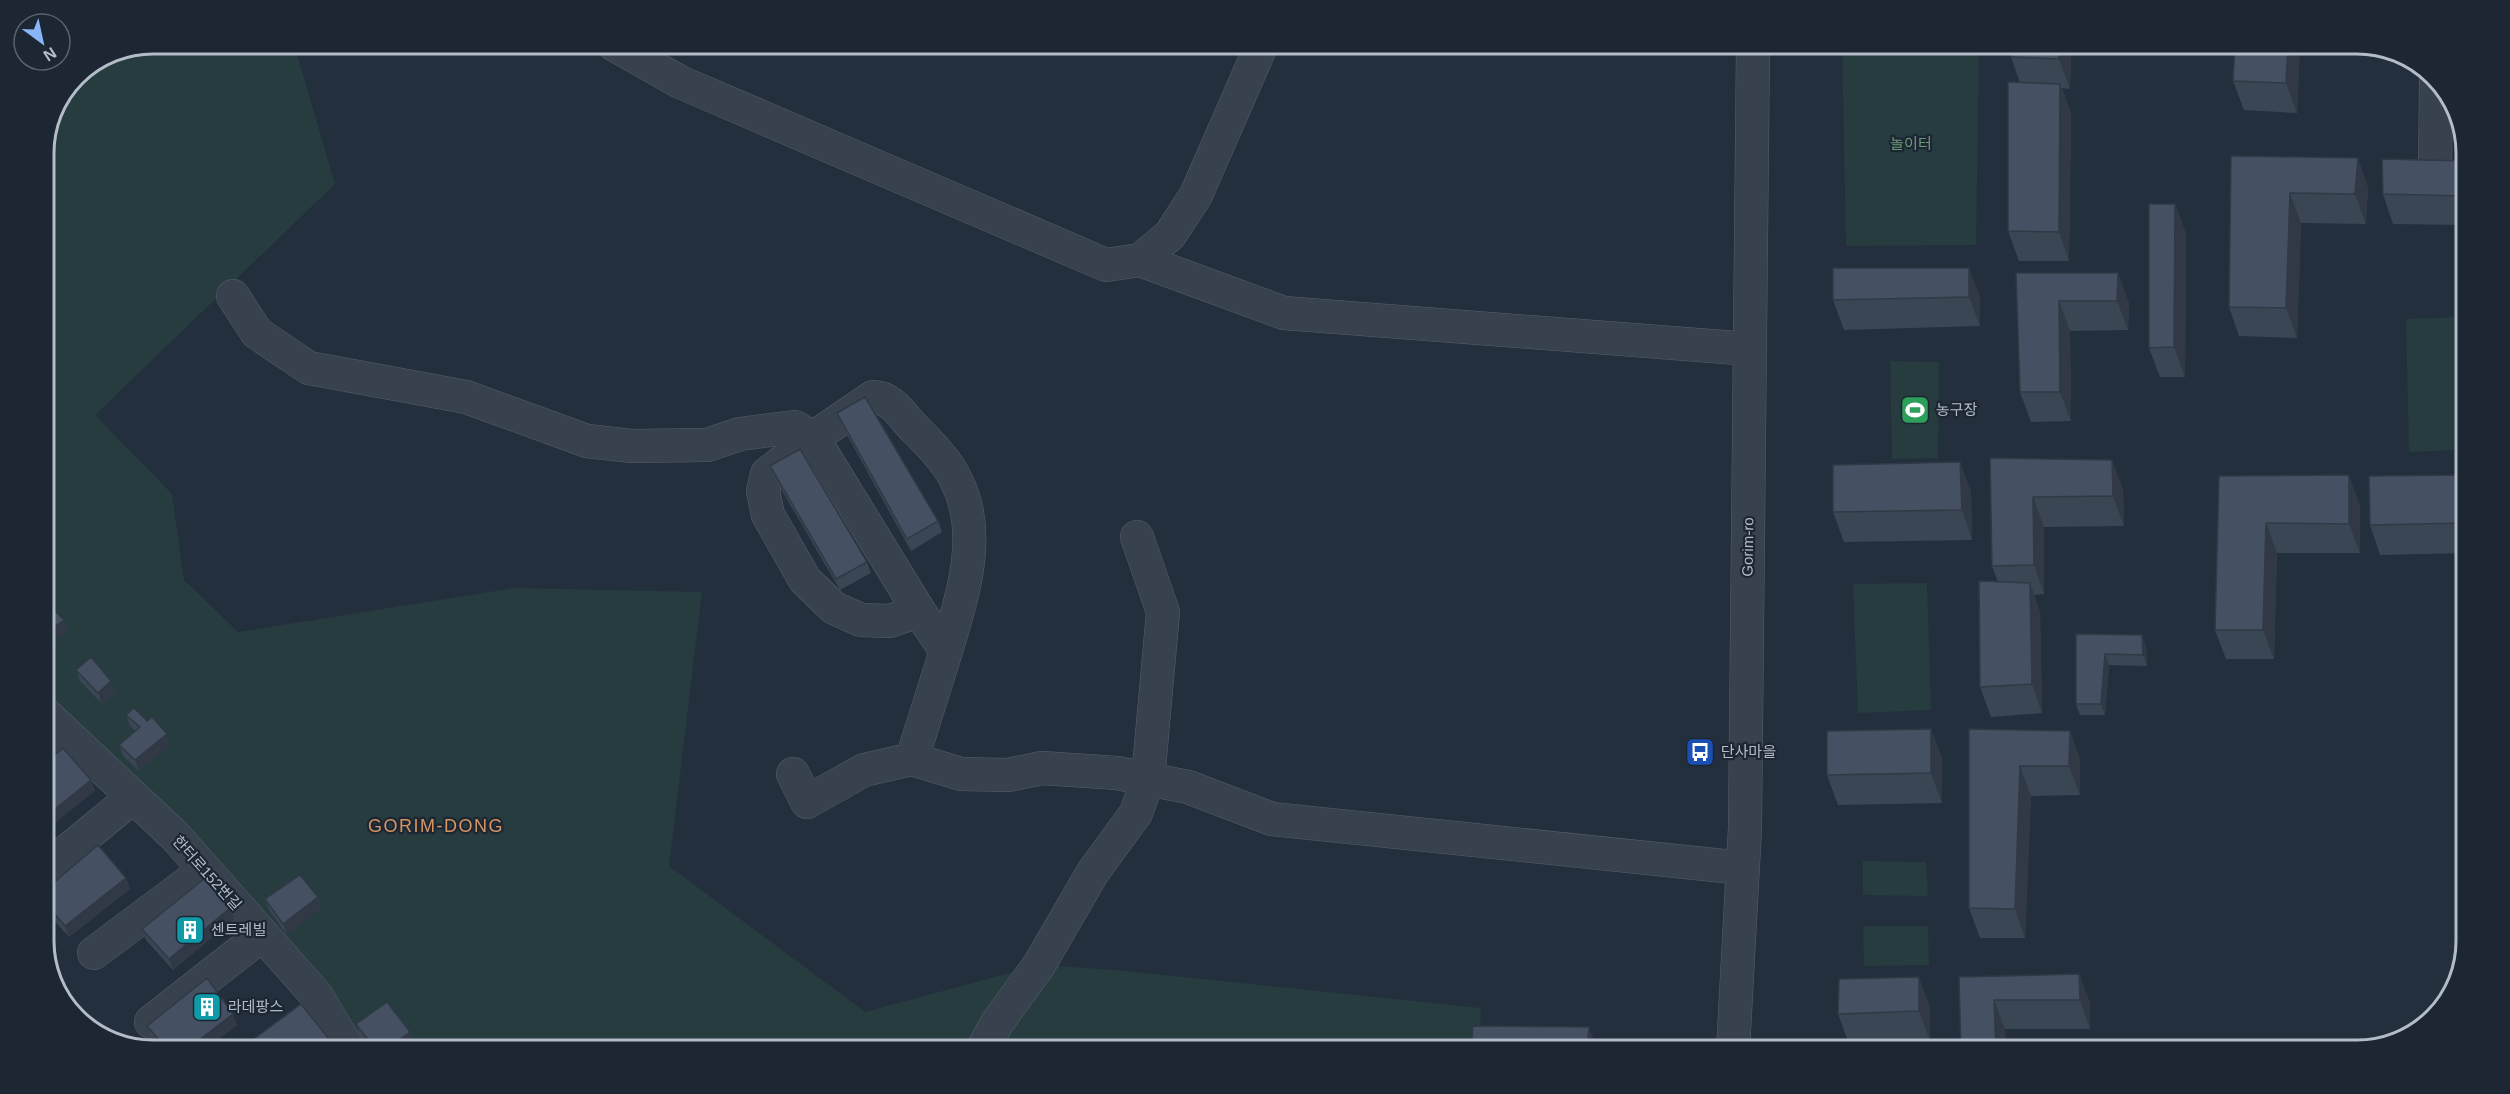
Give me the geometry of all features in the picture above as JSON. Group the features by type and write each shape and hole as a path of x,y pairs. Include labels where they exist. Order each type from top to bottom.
{"street":[{"path":"631,54 680,82 1106,265 1140,260 1284,313 1750,349"},
{"path":"1140,260 1170,235 1196,195 1258,54"},
{"name":"Gorim-ro","path":"1734,1040 1743,868 1750,349 1748,54"},
{"path":"2436,94 2439,172"},
{"path":"233,296 257,333 309,368 466,397 587,441 632,447 706,445 740,435 795,427 813,438 946,651"},
{"path":"912,759 967,578 967,520 964,500 956,479 929,443 890,403 881,397 873,397 813,438 767,474 763,491 768,515 805,580 834,608 861,620 890,621 919,611"},
{"path":"988,1040 997,1023 1040,964 1093,873 1136,813 1148,779 1163,612 1137,537"},
{"name":"한터로152번길","path":"54,723 175,836 316,995 343,1040"},
{"path":"54,750 69,737"},
{"path":"793,774 807,802 864,770 912,759 961,774 1008,775 1042,768 1117,773 1188,787 1272,819 1743,868"},
{"path":"54,862 133,797"},
{"path":"94,953 205,870"},
{"path":"151,1022 262,935"},
{"path":"290,1016 316,995"}],"green space":[{"path":"297,54 335,184 95,415 172,494 184,580 238,632 514,588 702,592 669,866 865,1012 1039,965 1116,970 1481,1008 1479,1040 337,1040 54,725 54,146 62,115 71,98 83,83 98,71 133,56"},
{"name":"놀이터","path":"1842,54 1979,54 1976,245 1846,246"},
{"path":"2456,317 2456,450 2409,452 2406,319"},
{"name":"농구장","path":"1890,361 1939,362 1938,458 1892,459"},
{"path":"1927,583 1931,710 1858,713 1853,584"},
{"path":"1863,861 1926,862 1928,896 1863,895"},
{"path":"1863,926 1928,926 1929,965 1864,966"}],"building":[{"path":"2011,54 2059,54 2059,59 2011,57"},
{"path":"2234,54 2287,54 2286,83 2233,81"},
{"path":"2008,82 2060,84 2059,232 2008,231"},
{"path":"2231,156 2358,158 2355,194 2290,193 2286,308 2229,307"},
{"path":"2382,159 2456,161 2456,196 2383,194"},
{"path":"2149,204 2175,204 2174,347 2149,348"},
{"path":"1833,268 1969,268 1969,297 1833,300"},
{"path":"2016,273 2118,273 2117,301 2059,301 2060,392 2020,392"},
{"path":"865,397 938,521 907,539 837,413"},
{"path":"800,449 867,562 836,579 770,466"},
{"path":"1990,458 2112,460 2113,496 2033,497 2034,565 1992,566"},
{"path":"1960,462 1962,510 1833,512 1833,465"},
{"path":"2349,475 2349,524 2266,523 2263,630 2215,630 2219,476"},
{"path":"2456,475 2456,523 2370,525 2369,476"},
{"path":"1979,581 2030,583 2032,684 1980,687"},
{"path":"54,610 64,620 54,628"},
{"path":"2076,634 2142,635 2143,655 2105,654 2101,704 2076,704"},
{"path":"91,657 111,681 98,693 76,670"},
{"path":"134,708 147,721 152,717 167,734 135,760 119,745 140,727 126,715"},
{"path":"1931,729 1931,773 1827,775 1827,731"},
{"path":"1969,729 2070,731 2069,766 2020,766 2015,909 1969,908"},
{"path":"63,748 91,780 54,810 54,756"},
{"path":"98,845 126,878 65,926 54,913 54,882"},
{"path":"300,875 318,897 283,924 265,899"},
{"name":"센트레빌","path":"204,879 230,908 169,959 142,929"},
{"path":"2079,974 2080,1000 1994,1000 1996,1040 1961,1040 1959,977"},
{"path":"1919,977 1919,1011 1838,1014 1839,979"},
{"name":"라데팡스","path":"207,978 233,1014 199,1040 159,1040 147,1026"},
{"path":"387,1002 410,1032 399,1040 368,1040 356,1024"},
{"path":"301,1004 329,1039 328,1040 252,1040"},
{"path":"1473,1026 1589,1027 1588,1040 1472,1040"}],"place":[{"name":"농구장","path":"1915,410"},
{"name":"단사마을","path":"1700,752"},
{"name":"센트레빌","path":"190,930"},
{"name":"라데팡스","path":"207,1007"}],"district":[{"name":"GORIM-DONG","path":"436,826"}]}
